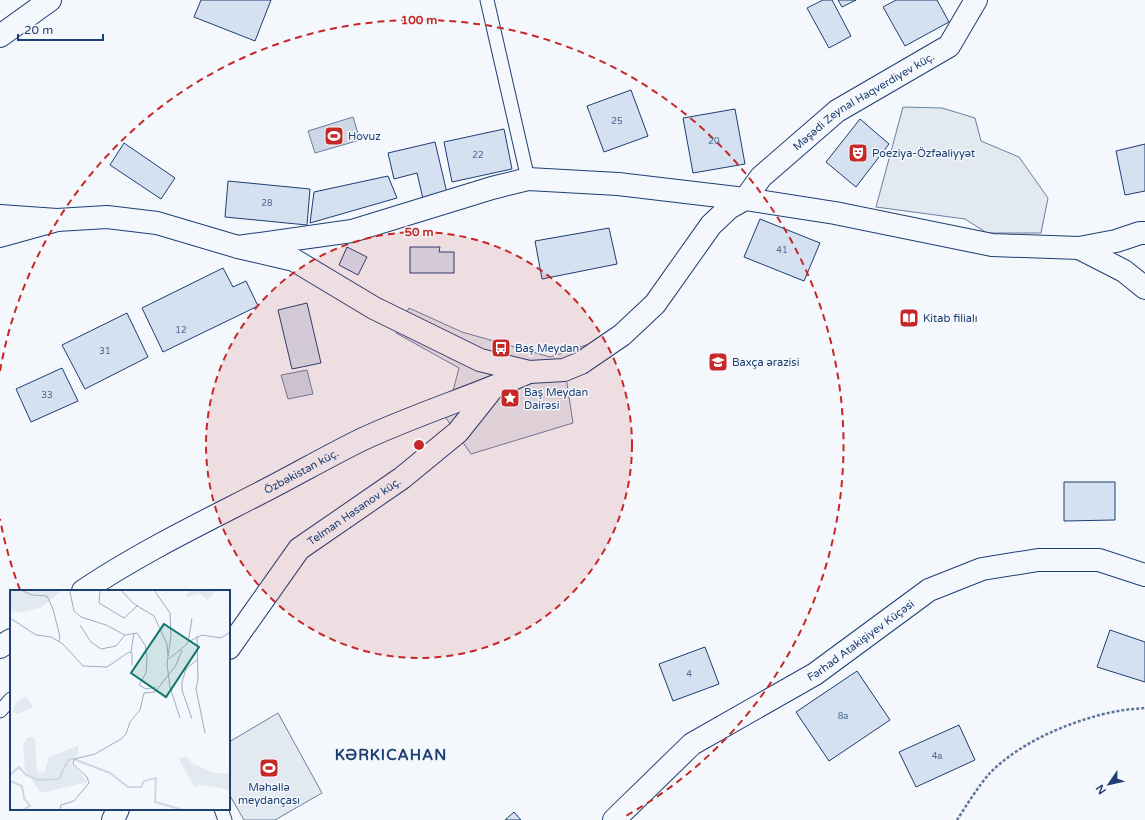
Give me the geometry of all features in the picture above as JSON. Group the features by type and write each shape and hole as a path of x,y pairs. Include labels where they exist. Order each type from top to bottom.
{"street":[{"path":"0,36 50,0"},
{"name":"Məşədi Zeynal Haqverdiyev küç.","path":"745,199 761,177 837,111 949,46 976,0"},
{"path":"238,247 352,231 492,188 528,179 618,184 745,199 835,213 992,245 1079,248 1116,241 1143,232"},
{"path":"0,216 57,220 107,217 157,223 238,247 294,260 374,308 480,360 529,372 564,370 581,363 622,335 655,304 711,225 729,208 745,199"},
{"path":"0,236 57,220"},
{"path":"1079,248 1124,271 1145,288"},
{"name":"Özbəkistan küç.","path":"85,590 179,534 364,439 447,405 494,388 529,372"},
{"name":"Telman Həsənov küç.","path":"230,647 299,549 402,478 458,432 494,388"},
{"name":"Fərhad Atakişiyev Küçəsi","path":"614,820 692,744 815,674 929,590 982,569 1038,560 1099,560 1145,575"},
{"path":"0,648 10,641"},
{"path":"113,820 118,810"}],"lane":[{"path":"487,0 528,179"},
{"path":"0,711 10,700"},
{"path":"221,810 224,820"}],"path":[{"path":"957,820 990,774 1010,755 1040,737 1079,722 1118,711 1145,708"}],"shaded area":[{"path":"903,107 942,108 975,118 981,141 1019,157 1048,198 1041,233 987,233 965,219 876,207"},
{"name":"Hovuz","path":"353,117 360,140 315,153 308,131"},
{"name":"Baş Meydan Dairəsi","path":"409,308 462,332 550,357 601,340 566,377 573,423 471,454 446,418 459,368 396,333"},
{"path":"307,370 313,394 288,399 281,375"},
{"name":"Məhəllə meydançası","path":"278,713 322,793 275,820 244,820 230,796 230,741"}],"building":[{"path":"201,0 271,0 255,41 194,17"},
{"path":"823,0 832,0 851,36 829,48 807,8"},
{"path":"838,0 856,0 842,7"},
{"path":"896,0 937,0 949,22 905,46 883,7"},
{"path":"631,90 648,136 604,152 587,106"},
{"path":"735,109 745,164 693,173 683,118"},
{"name":"Poeziya-Özfəaliyyət","path":"860,119 889,144 856,187 826,162"},
{"path":"504,129 512,169 452,182 444,142"},
{"path":"435,142 447,193 423,199 417,173 394,179 388,153"},
{"path":"124,143 175,178 161,199 110,165"},
{"path":"1145,144 1145,191 1125,195 1116,151"},
{"path":"388,176 397,198 310,223 314,192"},
{"path":"228,181 310,189 307,225 225,217"},
{"path":"760,219 820,243 804,281 744,257"},
{"path":"609,228 617,264 542,279 535,241"},
{"path":"347,247 367,257 358,275 339,265"},
{"path":"410,247 440,247 439,252 454,252 454,273 410,273"},
{"path":"223,268 233,287 246,281 258,306 163,352 142,308"},
{"path":"307,303 321,363 292,369 278,310"},
{"path":"127,313 148,357 85,389 62,345"},
{"path":"62,368 78,401 31,422 16,389"},
{"path":"1064,482 1115,482 1115,520 1064,521"},
{"path":"1110,630 1145,642 1145,682 1097,667"},
{"path":"705,647 719,684 673,701 659,664"},
{"path":"857,671 890,720 829,761 796,712"},
{"path":"959,725 975,760 916,787 899,752"},
{"path":"514,812 521,820 505,820"}],"place":[{"name":"Hovuz","path":"334,136"},
{"name":"Poeziya-Özfəaliyyət","path":"858,153"},
{"name":"Kitab filialı","path":"909,318"},
{"name":"Baş Meydan","path":"501,348"},
{"name":"Baxça ərazisi","path":"718,362"},
{"name":"Baş Meydan Dairəsi","path":"510,398"},
{"name":"Məhəllə meydançası","path":"269,768"}],"district":[{"name":"KƏRKICAHAN","path":"391,755"}]}
